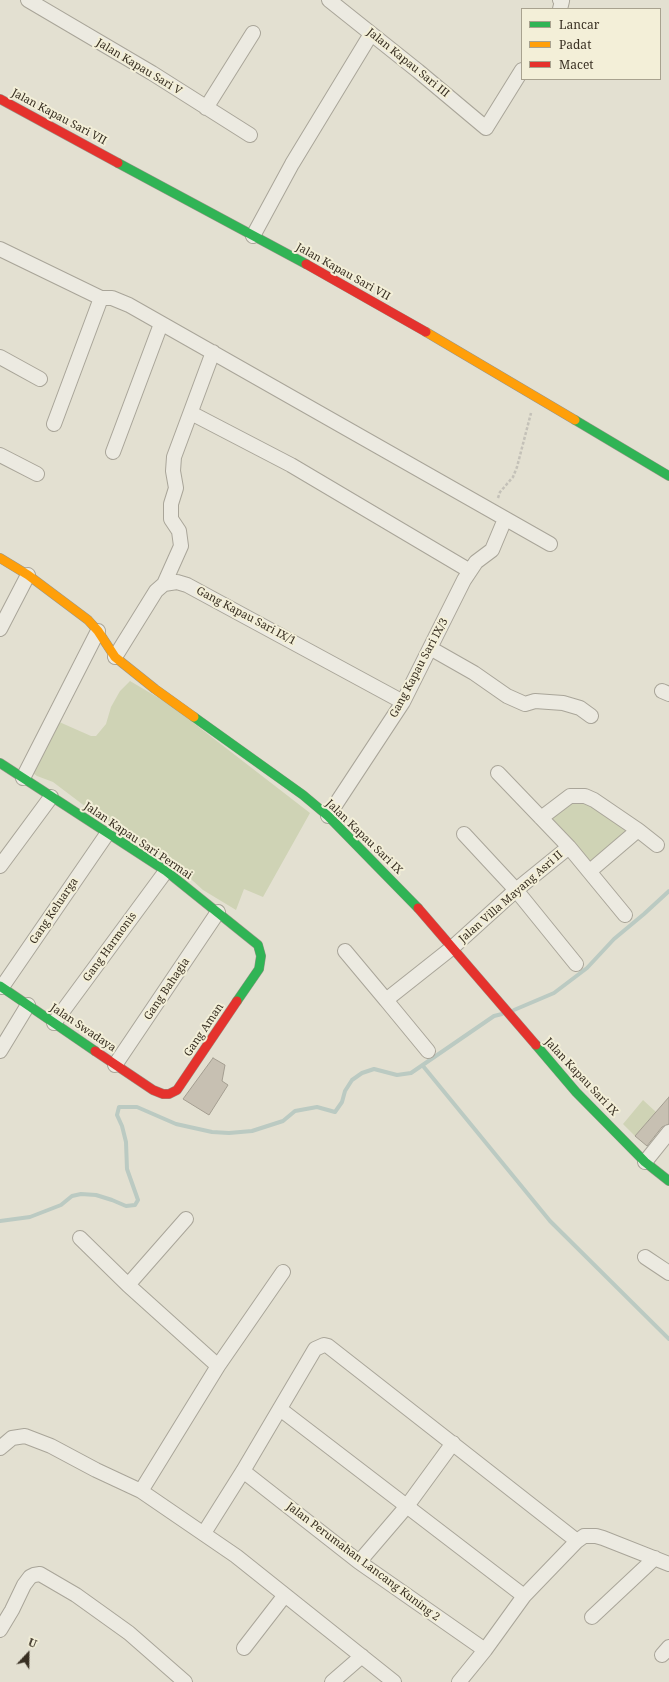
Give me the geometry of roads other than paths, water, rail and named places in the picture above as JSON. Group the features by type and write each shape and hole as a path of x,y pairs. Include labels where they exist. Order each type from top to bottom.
{"street":[{"name":"Jalan Kapau Sari V","path":"28,0 152,73 250,136"},
{"name":"Jalan Kapau Sari III","path":"329,0 486,128 521,72"},
{"path":"206,108 252,33"},
{"path":"253,236 292,164 371,34"},
{"name":"Jalan Kapau Sari VII","path":"0,99 386,309 669,476"},
{"path":"0,249 102,298 112,298 129,305 550,544"},
{"path":"54,424 102,298"},
{"path":"113,452 161,324"},
{"path":"115,657 144,608 156,591 164,584 181,546 179,531 171,519 171,504 176,488 173,471 174,457 181,434 192,413 213,352"},
{"path":"0,357 40,379"},
{"path":"192,413 291,465 470,571"},
{"path":"0,455 37,474"},
{"name":"Gang Kapau Sari IX/3","path":"328,816 403,702 470,571 476,562 492,550 505,519"},
{"name":"Jalan Kapau Sari IX","path":"0,558 28,575 69,604 88,620 98,631 115,657 155,689 303,795 328,816 409,898 453,946 514,1021 576,1092 644,1162 669,1180"},
{"path":"0,629 28,575"},
{"name":"Gang Kapau Sari IX/1","path":"164,584 177,582 187,584 403,702"},
{"path":"23,778 98,631"},
{"path":"430,648 474,673 507,696 526,704 536,701 563,704 580,708 591,716"},
{"name":"Jalan Kapau Sari Permai","path":"0,763 50,797 166,871 258,945 261,951 261,960"},
{"path":"498,773 569,847 625,915"},
{"path":"541,818 570,796 585,796 594,800 638,830 656,845"},
{"path":"0,866 50,797"},
{"path":"590,871 638,830"},
{"name":"Gang Keluarga","path":"1,986 107,834"},
{"path":"464,834 516,890 576,964"},
{"name":"Jalan Villa Mayang Asri II","path":"386,1000 453,946 516,890 569,847"},
{"name":"Gang Harmonis","path":"54,1023 166,871"},
{"name":"Gang Bahagia","path":"115,1065 218,912"},
{"path":"345,951 428,1051"},
{"name":"Gang Aman","path":"153,1090 163,1094 169,1094 177,1090 252,980 259,969 261,960"},
{"name":"Jalan Swadaya","path":"1,986 153,1090"},
{"path":"0,1051 28,1005"},
{"path":"644,1162 669,1132"},
{"path":"128,1285 186,1219"},
{"path":"80,1238 128,1285 218,1366"},
{"path":"645,1257 669,1272"},
{"path":"141,1492 218,1366 283,1272"},
{"path":"204,1533 316,1349 324,1345 328,1346 453,1443 576,1541"},
{"path":"280,1409 524,1596"},
{"path":"0,1448 12,1438 25,1436 51,1446 141,1492 236,1556 394,1682"},
{"path":"359,1562 407,1506 453,1443"},
{"name":"Jalan Perumahan Lancang Kuning 2","path":"243,1471 359,1562 485,1650"},
{"path":"460,1682 524,1596 576,1541 584,1536 596,1536 669,1564"},
{"path":"592,1617 655,1558"},
{"path":"0,1630 24,1585 34,1575 40,1574 76,1594 129,1633 185,1682"},
{"path":"244,1648 285,1595"},
{"path":"332,1682 362,1656"}],"waterway":[{"path":"514,1010 554,993 587,968 614,939 669,891"},
{"path":"0,1221 30,1217 61,1205 72,1196 81,1194 96,1195 126,1206 135,1205 138,1200 127,1169 126,1142 122,1126 117,1115 119,1107 137,1107 176,1124 212,1132 229,1133 252,1131 283,1121 295,1111 317,1107 335,1112 342,1102 345,1091 352,1080 362,1073 374,1069 397,1075 411,1073 494,1016 502,1014"},
{"path":"423,1066 550,1221 669,1339"}]}
